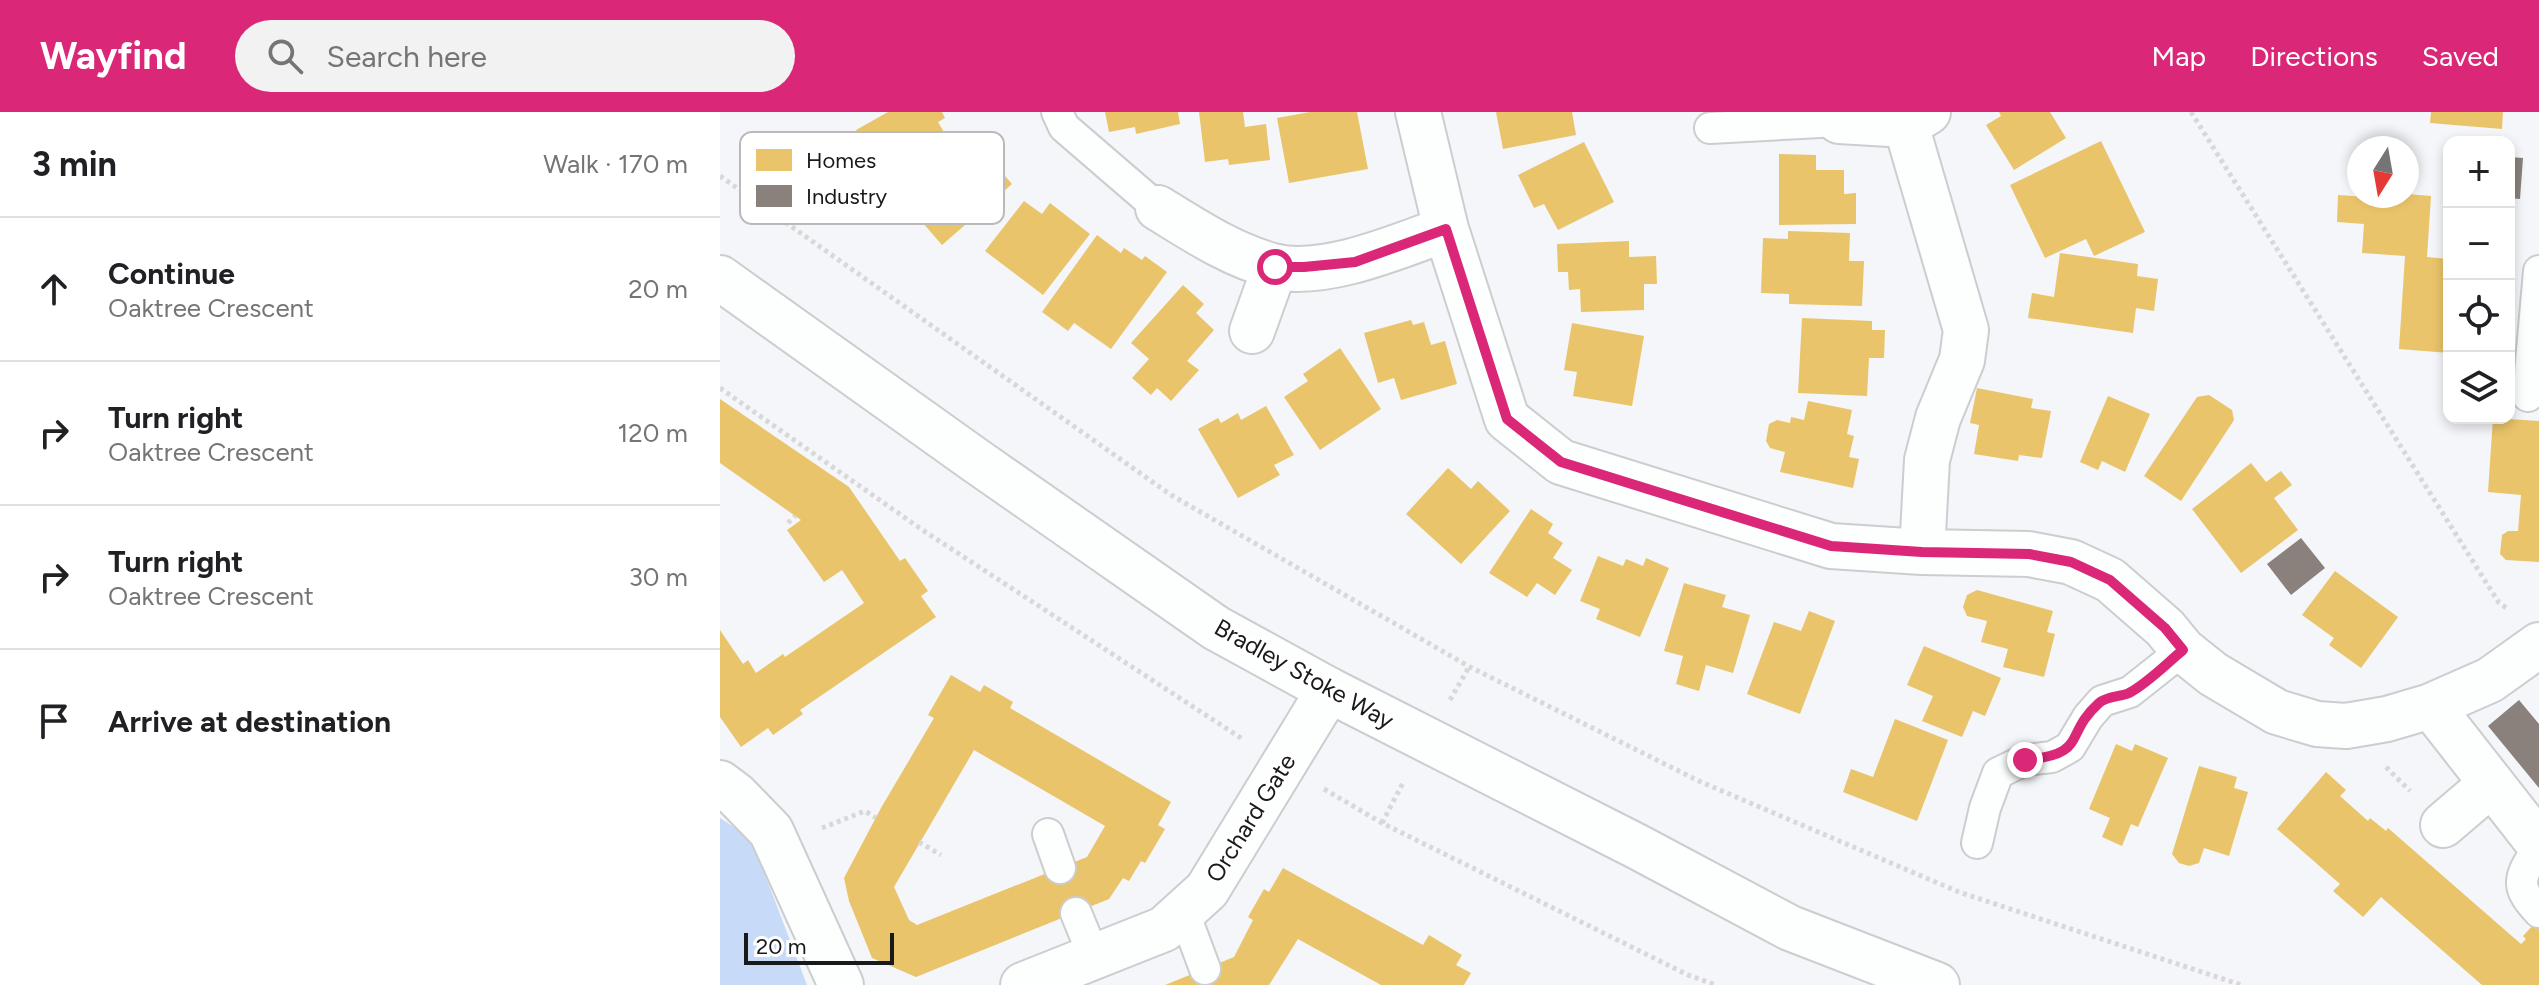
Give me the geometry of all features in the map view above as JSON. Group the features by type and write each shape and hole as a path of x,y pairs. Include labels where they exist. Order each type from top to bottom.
{"street":[{"path":"1418,112 1446,229 1507,419 1561,462 1831,546 2029,554 2071,562 2110,580 2165,628 2183,650 2213,674 2277,712 2317,724 2346,726 2387,719 2431,706 2490,680 2529,630"},
{"path":"1839,121 1917,119 1966,330 1962,360 1938,418 1927,460 1922,552"},
{"path":"1158,208 1212,242 1275,267 1355,262 1446,229"},
{"path":"1252,331 1275,267"},
{"name":"Bradley Stoke Way","path":"720,278 1216,628 1329,690 1790,928 1937,985"},
{"name":"Orchard Gate","path":"1023,985 1164,929 1207,890 1329,690"},
{"path":"2431,706 2539,845"},
{"path":"720,783 771,831 841,985"},
{"path":"2443,825 2491,784"}],"lane":[{"path":"1057,112 1064,127 1158,208"},
{"path":"1710,128 1839,121"},
{"path":"2525,396 2539,271"},
{"path":"1977,843 1998,773 2025,760 2052,757 2070,747 2102,701 2130,692 2183,650"},
{"path":"1048,834 1060,868"},
{"path":"2539,845 2523,873 2522,885 2525,897 2539,912"},
{"path":"1183,910 1205,969"},
{"path":"1076,913 1094,957"}],"path":[{"path":"2191,112 2499,603 2529,630"},
{"path":"720,176 740,190"},
{"path":"788,224 1171,495 1470,667 1701,782 1959,892 2241,985"},
{"path":"720,388 837,474 1284,766 1396,830 1688,975 1716,985"},
{"path":"788,523 795,516"},
{"path":"2346,726 2443,825"},
{"path":"777,844 865,811 876,818"},
{"path":"919,842 941,855"}],"shaded area":[{"path":"720,818 751,838 807,985 720,985"}],"building: Homes":[{"path":"888,112 942,112 945,118 938,122 944,132 856,130"},
{"path":"1105,112 1178,112 1180,124 1136,134 1135,127 1109,132"},
{"path":"1199,112 1243,112 1245,127 1266,124 1270,160 1229,165 1228,159 1205,162"},
{"path":"1310,112 1357,112 1368,169 1289,183 1277,118"},
{"path":"1496,112 1572,112 1576,135 1503,149"},
{"path":"1999,112 2050,112 2066,138 2014,170 1986,125 2001,116"},
{"path":"2431,112 2503,112 2502,129 2430,123"},
{"path":"2101,141 2145,232 2094,256 2086,239 2045,258 2010,185"},
{"path":"1584,142 1614,202 1558,230 1544,204 1534,208 1518,175"},
{"path":"1779,154 1816,155 1816,170 1844,170 1844,194 1856,193 1856,224 1779,225"},
{"path":"1004,175 1012,184 1004,191"},
{"path":"2338,195 2347,196 2347,208 2419,208 2419,195 2431,196 2427,257 2443,258 2443,353 2399,349 2405,256 2362,253 2364,224 2337,222"},
{"path":"1024,201 1042,214 1050,203 1090,234 1043,295 985,251"},
{"path":"924,224 966,224 942,245"},
{"path":"1788,231 1850,233 1849,261 1864,261 1862,306 1789,304 1789,294 1761,293 1763,238 1788,239"},
{"path":"1097,235 1121,253 1124,248 1142,260 1145,256 1167,272 1111,349 1074,323 1068,331 1042,312"},
{"path":"1629,241 1629,257 1656,256 1657,284 1644,284 1644,310 1581,312 1580,289 1569,290 1568,272 1558,272 1557,244"},
{"path":"2060,253 2138,264 2137,276 2158,279 2154,311 2136,308 2133,333 2028,318 2032,293 2054,297"},
{"path":"1183,285 1204,304 1196,313 1214,330 1187,361 1199,370 1171,401 1157,388 1151,395 1132,378 1149,359 1131,343"},
{"path":"1802,318 1872,321 1872,330 1885,330 1884,358 1869,358 1867,396 1798,393"},
{"path":"1411,320 1413,325 1424,322 1431,345 1445,341 1457,384 1401,400 1394,378 1378,383 1364,333"},
{"path":"1572,323 1644,336 1632,406 1573,396 1577,372 1564,370"},
{"path":"1340,348 1381,409 1320,450 1284,397 1308,381 1303,374"},
{"path":"1977,388 2033,399 2031,408 2051,411 2042,458 2019,455 2018,461 1974,454 1979,425 1970,423"},
{"path":"2209,395 2232,410 2234,420 2181,501 2144,476 2197,397"},
{"path":"2108,396 2150,414 2125,472 2102,461 2098,470 2080,462"},
{"path":"720,399 849,487 900,561 905,558 928,591 921,596 936,617 800,710 803,714 773,735 768,728 741,747 720,717 720,630 743,664 748,660 756,673 864,603 842,570 824,582 787,530 801,520 720,463"},
{"path":"1808,401 1852,410 1847,434 1854,436 1849,457 1859,459 1853,488 1780,472 1785,452 1770,448 1766,441 1769,424 1777,420 1790,423 1791,417 1804,420"},
{"path":"1266,406 1294,455 1274,465 1280,475 1238,498 1198,429 1218,418 1221,423 1238,413 1241,420"},
{"path":"2515,419 2539,421 2539,562 2506,560 2500,554 2502,535 2508,531 2518,531 2521,495 2488,492 2493,424 2515,424"},
{"path":"2251,463 2266,482 2281,471 2292,485 2274,498 2298,530 2241,573 2192,509"},
{"path":"1448,468 1471,489 1478,481 1510,511 1461,564 1406,514"},
{"path":"1531,509 1553,524 1548,533 1563,543 1553,558 1572,570 1555,595 1537,583 1527,597 1489,573"},
{"path":"1598,556 1623,566 1626,559 1643,566 1646,558 1669,568 1640,637 1596,619 1600,609 1580,601"},
{"path":"2335,571 2398,617 2361,668 2329,645 2334,638 2302,615"},
{"path":"1684,583 1726,595 1722,607 1750,615 1733,673 1706,665 1699,691 1676,684 1683,656 1664,651"},
{"path":"1977,590 2053,611 2047,632 2055,634 2044,677 2003,667 2008,649 1981,642 1987,621 1967,616 1963,607 1967,595"},
{"path":"1809,611 1835,621 1800,714 1747,694 1774,622 1801,631"},
{"path":"1924,646 2001,678 1985,716 1973,711 1962,737 1922,721 1933,696 1907,685"},
{"path":"951,675 980,692 984,685 1013,702 1010,708 1171,802 1158,825 1165,829 1145,863 1141,861 1129,881 1123,878 1109,899 916,977 872,958 849,901 844,878 934,718 928,715","holes":["974,750 1105,826 1087,857 917,925 909,920 894,887"]},
{"path":"1895,719 1948,740 1917,821 1843,792 1851,769 1873,777"},
{"path":"2116,744 2132,751 2135,744 2168,758 2138,827 2131,824 2122,846 2102,837 2110,818 2089,809"},
{"path":"2199,766 2237,777 2234,788 2248,792 2229,856 2204,848 2199,863 2189,866 2179,863 2172,854"},
{"path":"2326,772 2346,790 2340,796 2368,821 2370,818 2386,831 2388,828 2521,944 2526,939 2523,936 2535,923 2539,928 2539,985 2482,985 2381,897 2363,917 2333,891 2340,884 2277,829"},
{"path":"1283,868 1423,945 1429,935 1462,955 1456,965 1471,973 1464,985 1381,985 1298,939 1269,985 1165,985 1234,957 1253,920 1248,917 1264,889 1269,892"}],"building: Industry":[{"path":"2515,157 2523,158 2520,199 2515,199"},
{"path":"2301,538 2325,568 2291,595 2267,564"},
{"path":"2519,700 2539,724 2539,788 2488,726"}],"route":[{"path":"1275,267 1355,262 1446,229 1507,419 1561,462 1831,546 2029,554 2071,562 2110,580 2165,628 2183,650 2130,692 2102,701 2070,747 2052,757 2025,760"}]}
